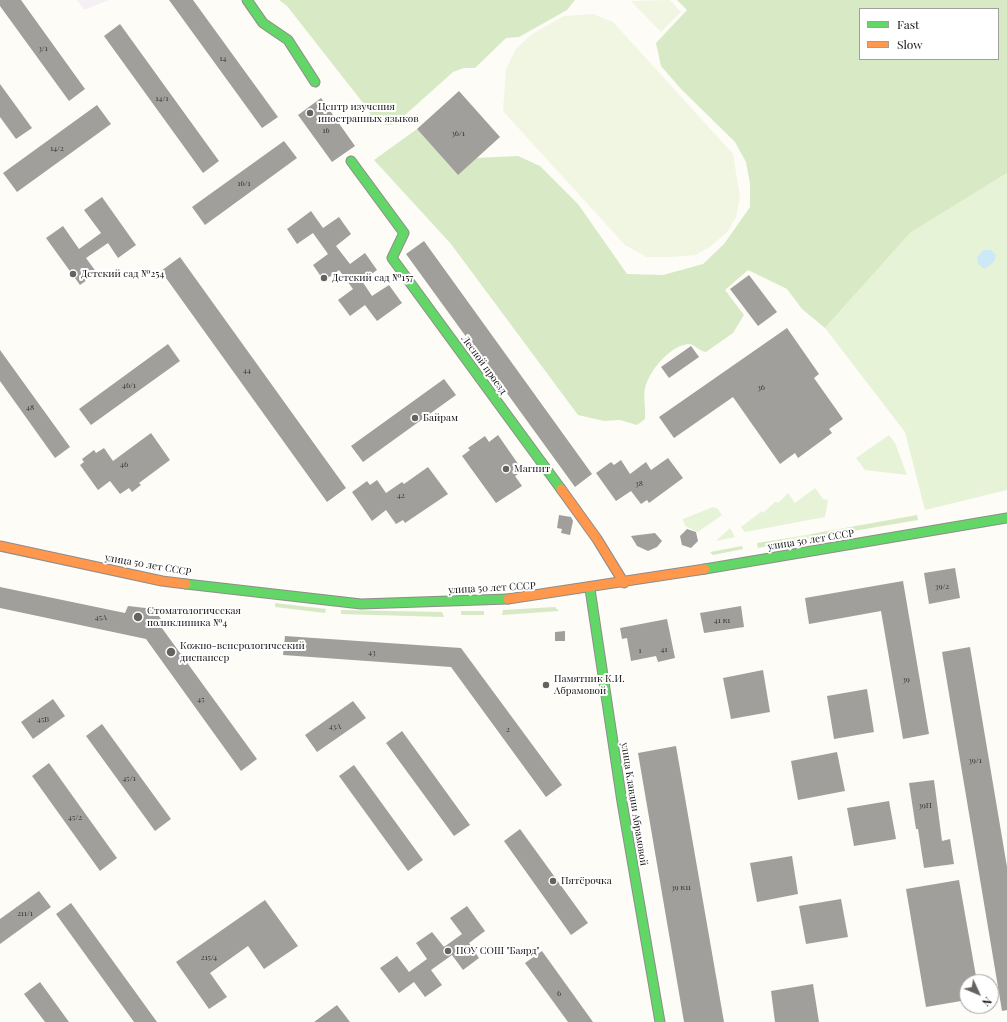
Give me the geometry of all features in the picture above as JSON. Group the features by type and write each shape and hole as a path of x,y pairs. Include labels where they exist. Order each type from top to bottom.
{"street":[{"path":"248,0 263,23 288,40 315,82"},
{"name":"Лесной проезд","path":"351,161 404,233 392,258 597,538 624,584"},
{"name":"улица 50 лет СССР","path":"0,546 162,581 362,604 504,600 590,589 1007,518"},
{"name":"улица Клавдии Абрамовой","path":"590,589 622,802 660,1022"}],"shaded area":[{"path":"77,0 109,0 84,10"}],"green space":[{"path":"279,0 575,0 567,10 519,37 506,38 475,68 464,68 453,72 395,124 390,125 378,122 372,116 287,6"},
{"path":"670,0 681,12 661,32 631,1"},
{"path":"677,0 1007,0 1007,173 910,233 825,328 802,309 787,289 748,270 725,290 744,315 733,333 706,352 690,344 683,345 668,353 647,381 644,395 645,419 637,425 620,420 604,421 578,415 451,244 374,160 417,129 457,174 476,158 518,156 540,166 578,204 627,274 663,275 703,264 724,244 750,207 750,184 746,162 735,142 681,89 661,66 656,43 687,10"},
{"path":"593,14 613,22 733,154 740,197 736,217 728,231 710,247 695,255 647,257 625,245 503,111 506,69 516,49 532,34 564,16"},
{"path":"1007,173 1007,490 925,510 905,432 825,328 910,233"},
{"path":"889,435 895,443 907,475 865,470 856,458"},
{"path":"815,488 823,499 828,500 825,517 745,532 741,527 762,511 763,513 776,501 778,503 788,493 795,503"},
{"path":"713,507 718,509 722,515 698,532 685,526 683,519"},
{"path":"917,515 918,520 812,538 811,534"},
{"path":"730,528 735,537 716,541"},
{"path":"811,534 812,538 782,543 782,539"},
{"path":"782,539 782,543 758,548 757,543"},
{"path":"742,546 743,549 713,555 710,552"},
{"path":"275,603 326,609 325,613 275,607"},
{"path":"555,607 559,611 502,615 503,610"},
{"path":"341,610 442,612 444,617 341,614"},
{"path":"461,611 484,611 484,615 461,615"}],"water":[{"path":"984,250 991,250 996,255 994,262 984,269 978,264 977,257"}],"building":[{"path":"0,0 21,0 85,89 69,101 0,6"},
{"path":"169,0 193,0 278,117 262,128"},
{"path":"120,24 219,161 203,173 104,36"},
{"path":"0,84 32,128 16,139 0,117"},
{"path":"459,91 500,137 458,175 417,129"},
{"path":"321,98 355,146 332,162 298,115"},
{"path":"97,105 111,124 17,192 3,173"},
{"path":"284,141 297,158 205,225 192,207"},
{"path":"102,197 136,245 118,258 108,243 86,258 97,273 80,285 46,238 63,226 79,249 101,233 84,210"},
{"path":"311,211 323,228 339,217 351,234 336,246 350,264 365,253 377,270 362,281 372,296 389,285 402,303 377,321 365,305 350,316 338,300 353,289 339,270 324,281 313,265 328,254 313,233 297,244 287,229"},
{"path":"424,241 592,474 575,487 406,254"},
{"path":"180,257 346,488 327,502 161,271"},
{"path":"749,275 777,312 758,326 730,289"},
{"path":"787,328 819,374 814,378 843,419 829,429 832,433 798,458 795,453 780,464 733,397 674,438 659,417"},
{"path":"168,344 180,361 91,425 79,409"},
{"path":"691,346 699,357 669,378 661,367"},
{"path":"0,350 70,447 55,458 0,381"},
{"path":"444,379 456,395 363,462 351,446"},
{"path":"151,433 170,460 139,483 141,485 132,492 129,488 120,494 110,481 98,490 80,465 84,462 82,459 94,450 96,453 104,448 113,461"},
{"path":"498,435 523,471 515,476 522,486 496,503 462,456 470,450 468,448 485,436 489,442"},
{"path":"668,458 683,478 649,503 647,500 641,504 631,491 616,501 596,473 611,462 614,465 621,460 630,474 646,462 651,470"},
{"path":"428,467 448,494 405,523 403,520 396,524 386,510 372,521 352,492 367,481 370,485 377,480 386,493 402,482 404,484"},
{"path":"559,515 571,517 573,521 570,535 561,533 562,529 557,528"},
{"path":"687,529 696,532 698,541 691,548 682,545 680,536"},
{"path":"655,533 662,541 657,547 648,551 637,546 631,536"},
{"path":"955,568 960,598 929,604 924,573"},
{"path":"903,581 929,734 903,739 881,611 809,624 805,598"},
{"path":"0,587 125,613 128,606 154,609 163,622 159,624 257,759 241,771 146,639 0,608"},
{"path":"741,606 744,627 704,633 700,613"},
{"path":"667,619 675,658 658,662 656,656 631,661 627,638 622,639 620,628"},
{"path":"565,631 565,641 555,641 555,632"},
{"path":"285,636 461,648 562,785 546,797 451,667 283,655"},
{"path":"970,647 1007,867 1007,1010 1002,1011 999,993 999,974 996,974 942,652"},
{"path":"763,670 770,712 731,719 723,678"},
{"path":"867,689 874,732 834,739 827,696"},
{"path":"53,699 65,716 33,739 21,722"},
{"path":"353,701 366,718 317,752 305,735"},
{"path":"102,724 171,819 155,831 86,736"},
{"path":"402,731 470,825 454,836 386,743"},
{"path":"676,746 724,1022 684,1022 638,753"},
{"path":"837,752 845,791 798,800 791,761"},
{"path":"49,763 117,858 100,871 32,776"},
{"path":"354,765 423,860 408,871 339,776"},
{"path":"934,780 942,841 950,839 954,864 924,868 909,783"},
{"path":"889,801 896,839 854,846 847,808"},
{"path":"520,829 588,923 571,935 504,841"},
{"path":"792,856 798,894 757,902 750,863"},
{"path":"959,880 976,974 959,974 959,1001 926,1007 906,889"},
{"path":"39,891 51,907 0,944 0,919"},
{"path":"841,899 848,937 806,944 799,906"},
{"path":"265,900 298,946 264,969 248,946 210,973 227,997 209,1009 176,962"},
{"path":"71,903 157,1022 134,1022 56,914"},
{"name":"НОУ СОШ \"Баярд\"","path":"467,906 485,931 469,943 479,958 463,970 452,955 431,970 442,985 425,997 414,982 399,993 380,968 397,956 409,972 427,959 416,943 432,932 444,947 462,934 450,918"},
{"path":"542,951 593,1022 568,1022 525,963"},
{"path":"40,982 69,1022 45,1022 24,994"},
{"path":"813,984 819,1022 775,1022 771,991"},
{"path":"337,1005 350,1022 314,1022"}],"traffic: fast":[{"path":"247,0 263,23 288,40 315,82"},
{"path":"351,161 404,233 392,258 561,489"},
{"path":"705,569 1007,518"},
{"path":"186,584 361,604 508,599"},
{"path":"590,589 622,802 660,1022"}],"traffic: slow":[{"path":"561,489 597,539 624,583"},
{"path":"0,546 162,581 186,584"},
{"path":"508,599 705,569"}],"place":[{"name":"Центр изучения иностранных языков","path":"310,113"},
{"name":"Детский сад №254","path":"73,274"},
{"name":"Детский сад №157","path":"324,278"},
{"name":"Байрам","path":"415,418"},
{"name":"Магнит","path":"506,469"},
{"name":"Стоматологическая поликлиника №4","path":"138,617"},
{"name":"Кожно-венерологический диспансер","path":"171,652"},
{"name":"Памятник К.И. Абрамовой","path":"546,685"},
{"name":"Пятёрочка","path":"553,881"},
{"name":"НОУ СОШ \"Баярд\"","path":"448,951"}]}
